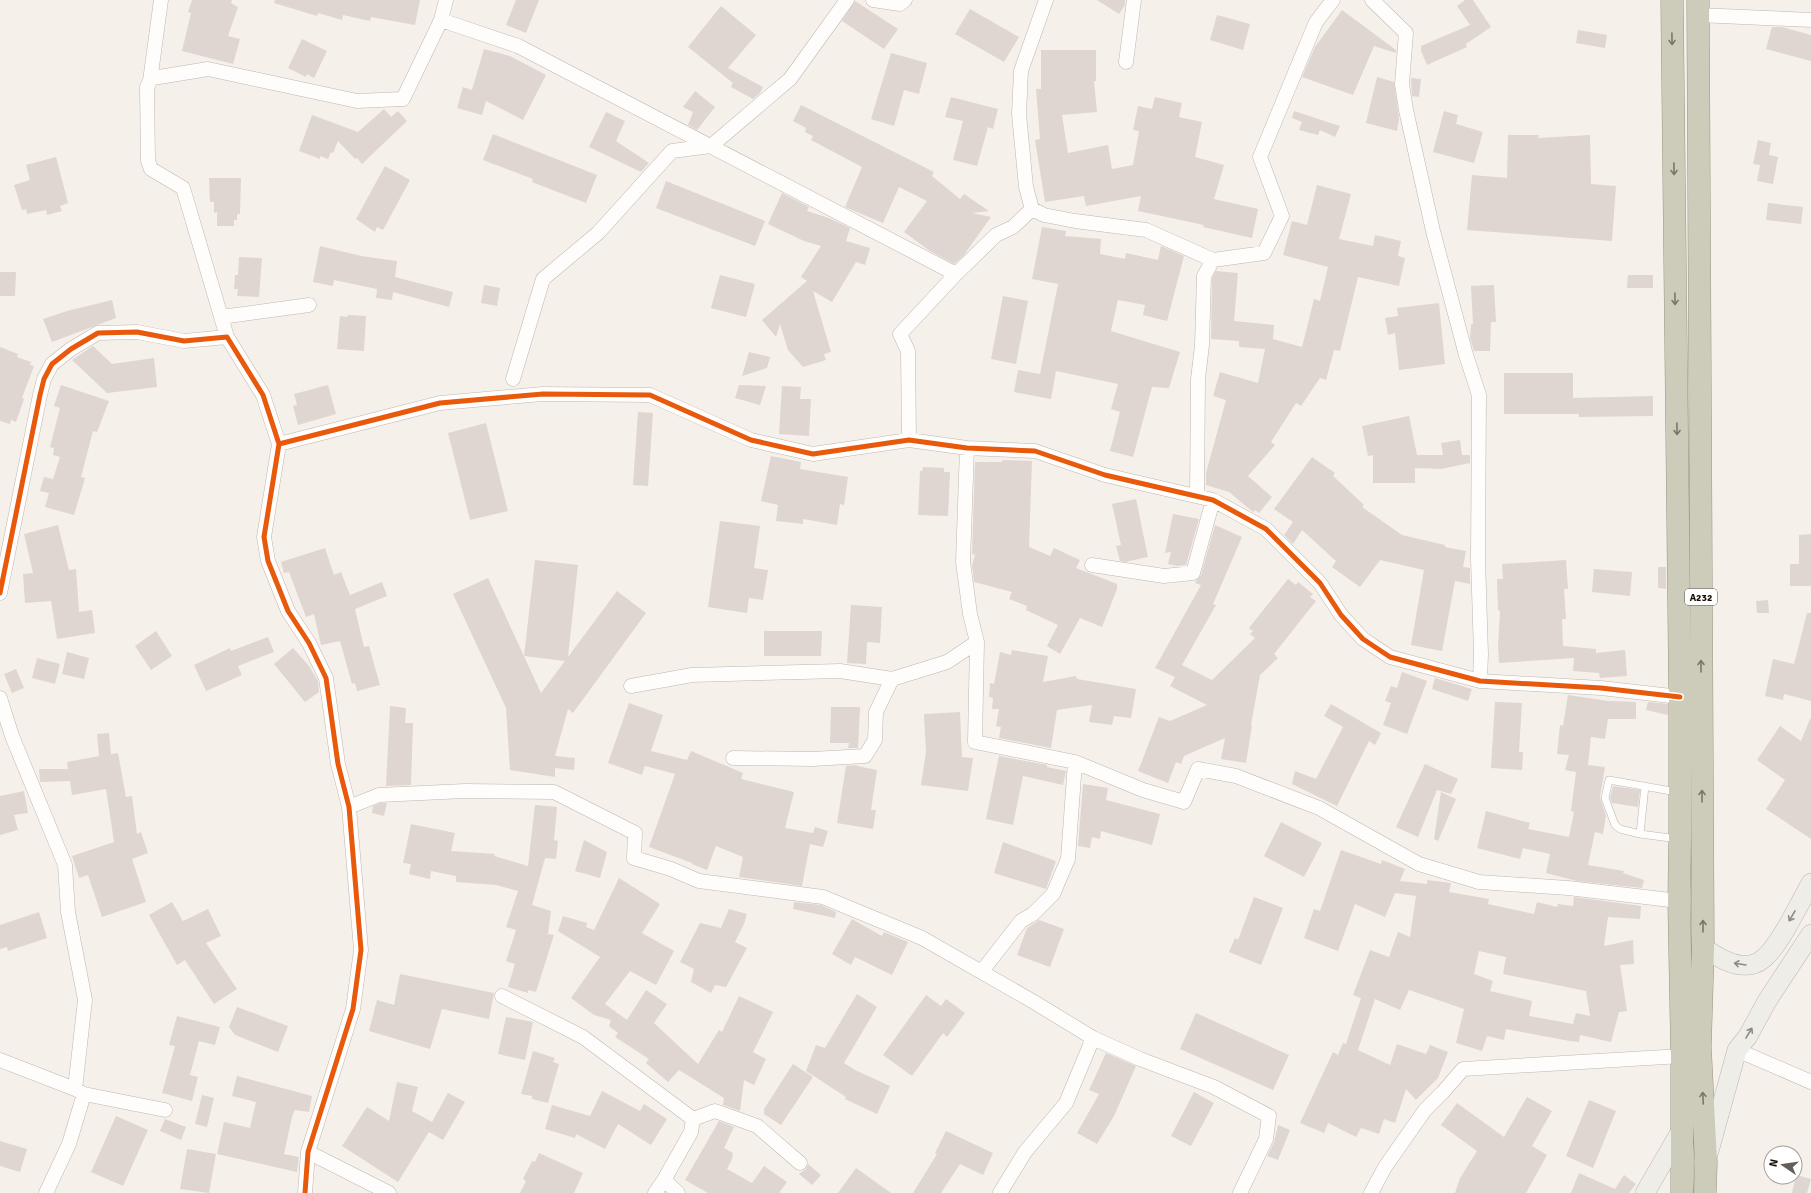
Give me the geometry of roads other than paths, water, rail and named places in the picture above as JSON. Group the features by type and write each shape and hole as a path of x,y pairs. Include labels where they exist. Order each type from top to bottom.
{"highway":[{"name":"A232","path":"1672,0 1680,696 1679,901 1682,1056 1682,1193"},
{"name":"A232","path":"1698,7 1703,948 1700,1047 1706,1162 1705,1193"}],"main road":[{"path":"1703,948 1726,960 1741,965 1756,964 1773,949 1811,883"},
{"path":"1706,1162 1737,1050 1748,1036 1767,1001 1811,934"},
{"path":"1645,1193 1682,1129"}],"street":[{"path":"162,0 148,87 148,161 151,169 183,188 227,337 263,395 279,444 264,537 268,561 288,611 309,643 326,678 338,764 349,807 361,950 353,1009 308,1152 305,1193"},
{"path":"150,81 153,78 208,69 357,101 403,99 441,20 446,0"},
{"path":"514,379 543,279 598,233 672,151 711,146 790,79 847,0"},
{"path":"873,0 900,4 905,0"},
{"path":"1046,0 1021,71 1019,114 1026,187 1032,209 1044,215 1060,218 1146,230 1213,260 1264,253 1282,216 1260,156 1316,22 1333,0"},
{"path":"1126,62 1134,0"},
{"path":"1372,0 1406,33 1402,84 1406,110 1433,231 1466,355 1479,395 1478,559 1481,654 1480,681"},
{"path":"1698,7 1811,20"},
{"path":"441,20 518,46 956,274"},
{"path":"909,440 908,351 900,334 956,274 996,235 1013,227 1032,209"},
{"path":"1197,495 1198,380 1202,345 1204,276 1213,260"},
{"path":"221,317 309,305"},
{"path":"0,593 40,395 44,379 52,364 71,349 98,333 137,332 184,340 227,337"},
{"path":"279,444 440,403 543,394 650,396 751,440 814,454 909,440 967,448 1036,451 1104,475 1197,495 1213,500 1266,529 1320,583 1341,615 1363,639 1390,657 1480,681 1601,688 1680,696"},
{"path":"967,448 963,562 970,614 977,642 975,742 1075,762 1143,790 1184,802 1198,769 1236,776 1318,808 1419,864 1479,882 1568,888 1679,901"},
{"path":"1092,564 1164,576 1193,573 1213,500"},
{"path":"631,686 692,675 840,671 892,679 947,662 977,642"},
{"path":"733,758 812,759 865,756 875,740 876,712 892,679"},
{"path":"0,698 12,736 65,865 68,912 85,1000 80,1092 69,1144 46,1193"},
{"path":"982,971 1021,921 1034,914 1053,894 1068,859 1075,762"},
{"path":"349,807 379,795 465,791 554,792 635,833 634,858 671,869 698,881 824,897 922,938 982,971 1093,1038 1140,1059 1214,1087 1269,1116 1266,1139 1240,1193"},
{"path":"502,996 583,1037 693,1119"},
{"path":"1000,1193 1025,1152 1066,1103 1093,1038"},
{"path":"1737,1050 1811,1082"},
{"path":"1371,1193 1385,1167 1425,1110 1443,1092 1462,1069 1682,1056"},
{"path":"0,1060 80,1092 165,1110"},
{"path":"693,1119 715,1111 757,1126 800,1162"},
{"path":"655,1193 691,1132 693,1119"},
{"path":"308,1152 389,1193"},
{"path":"664,1180 678,1193"}],"lane":[{"path":"1680,793 1609,780 1605,798 1615,825 1620,829 1640,834 1680,839"},
{"path":"1640,834 1646,786"}]}
